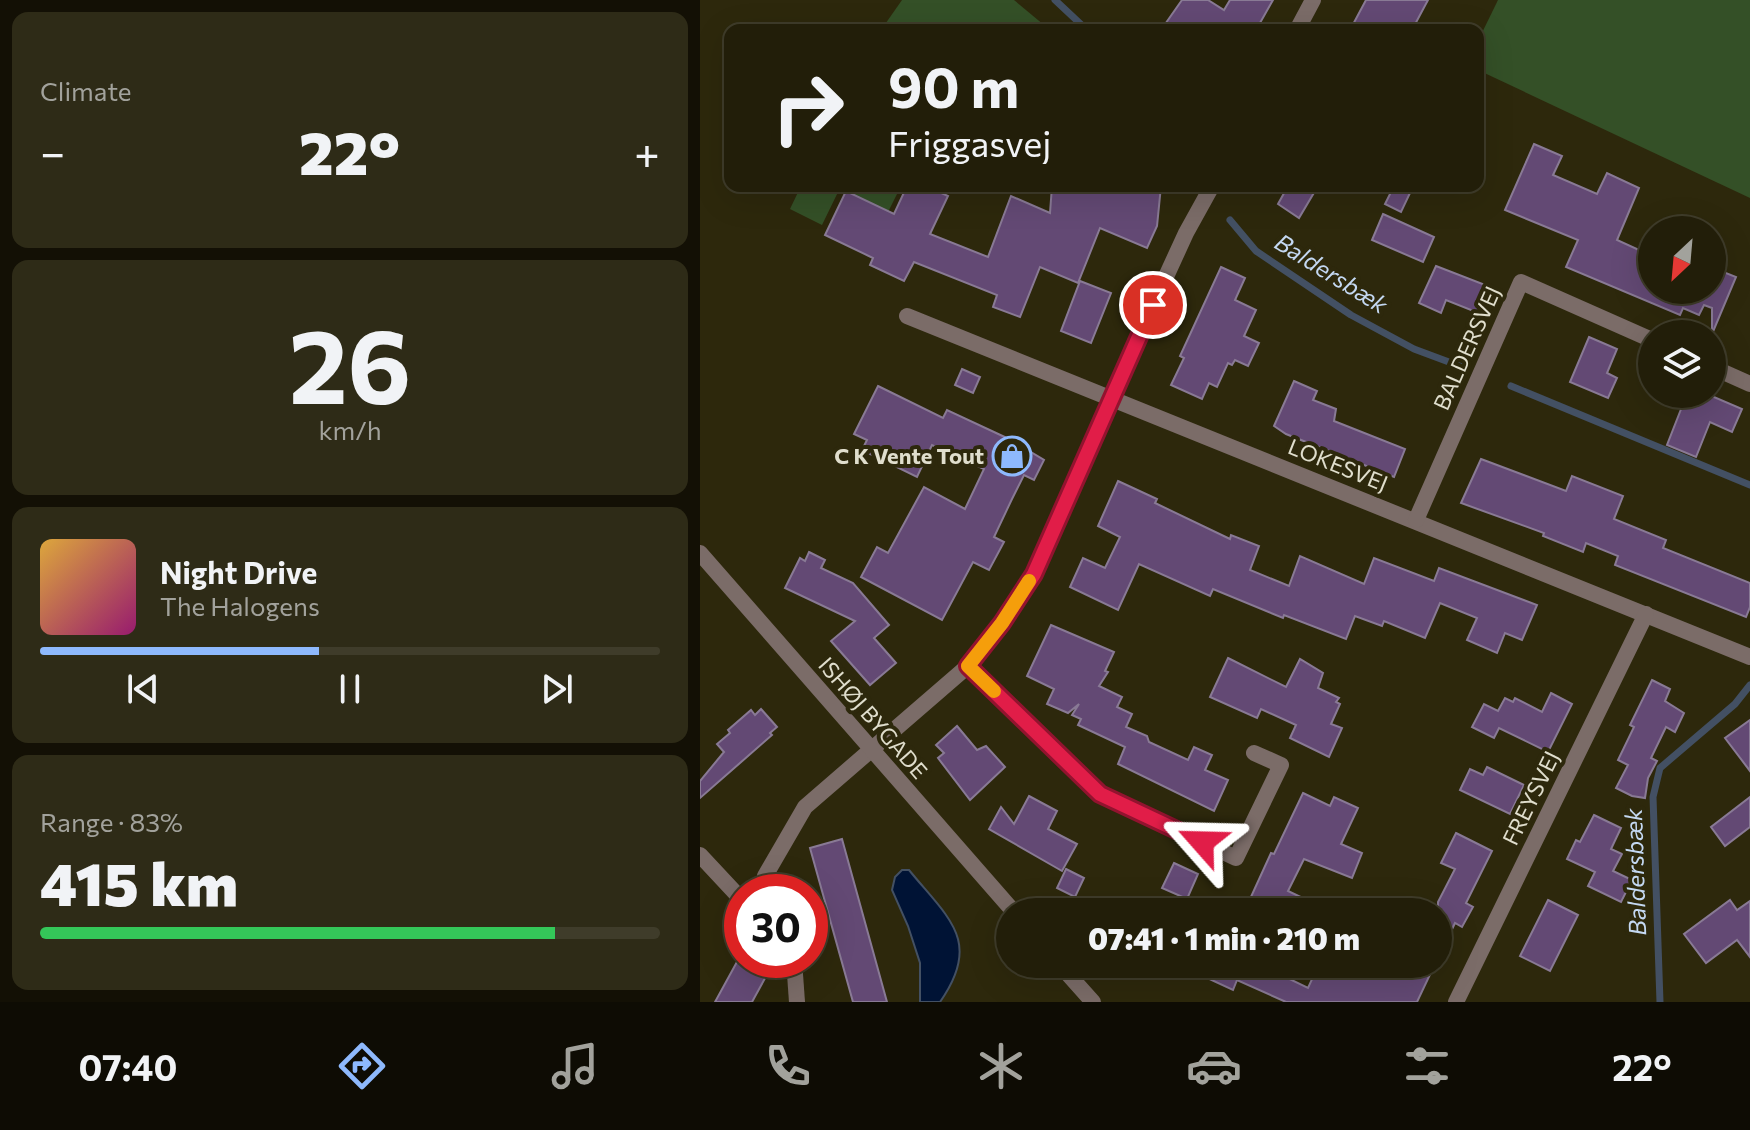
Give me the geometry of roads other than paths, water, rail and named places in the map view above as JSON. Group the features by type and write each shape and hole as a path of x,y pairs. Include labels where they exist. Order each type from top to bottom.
{"street":[{"path":"1300,24 1313,0"},
{"path":"766,874 805,807 968,666 1002,623 1034,574 1186,233 1209,192"},
{"name":"BALDERSVEJ","path":"1416,520 1521,282 1638,334"},
{"name":"LOKESVEJ","path":"907,316 1750,657"},
{"path":"1726,373 1750,384"},
{"name":"ISHØJ BYGADE","path":"700,553 1002,898"},
{"name":"FREYSVEJ","path":"1456,1002 1646,614"},
{"path":"968,666 1100,794 1236,858 1281,765 1254,753"},
{"path":"700,855 724,881"},
{"path":"795,978 797,1002"},
{"path":"1072,978 1093,1002"}],"water":[{"path":"902,870 909,870 955,931 959,962 953,981 940,1002 920,1002 920,963 892,890 895,877"}],"waterway":[{"name":"Baldersbæk","path":"1055,0 1081,24"},
{"name":"Baldersbæk","path":"1230,220 1256,251 1351,315 1414,349 1465,368"},
{"name":"Baldersbæk","path":"1511,386 1750,485"},
{"name":"Baldersbæk","path":"1660,1002 1653,797 1660,768 1735,704 1750,685"}],"place":[{"name":"C K Vente Tout","path":"1012,456"}]}
